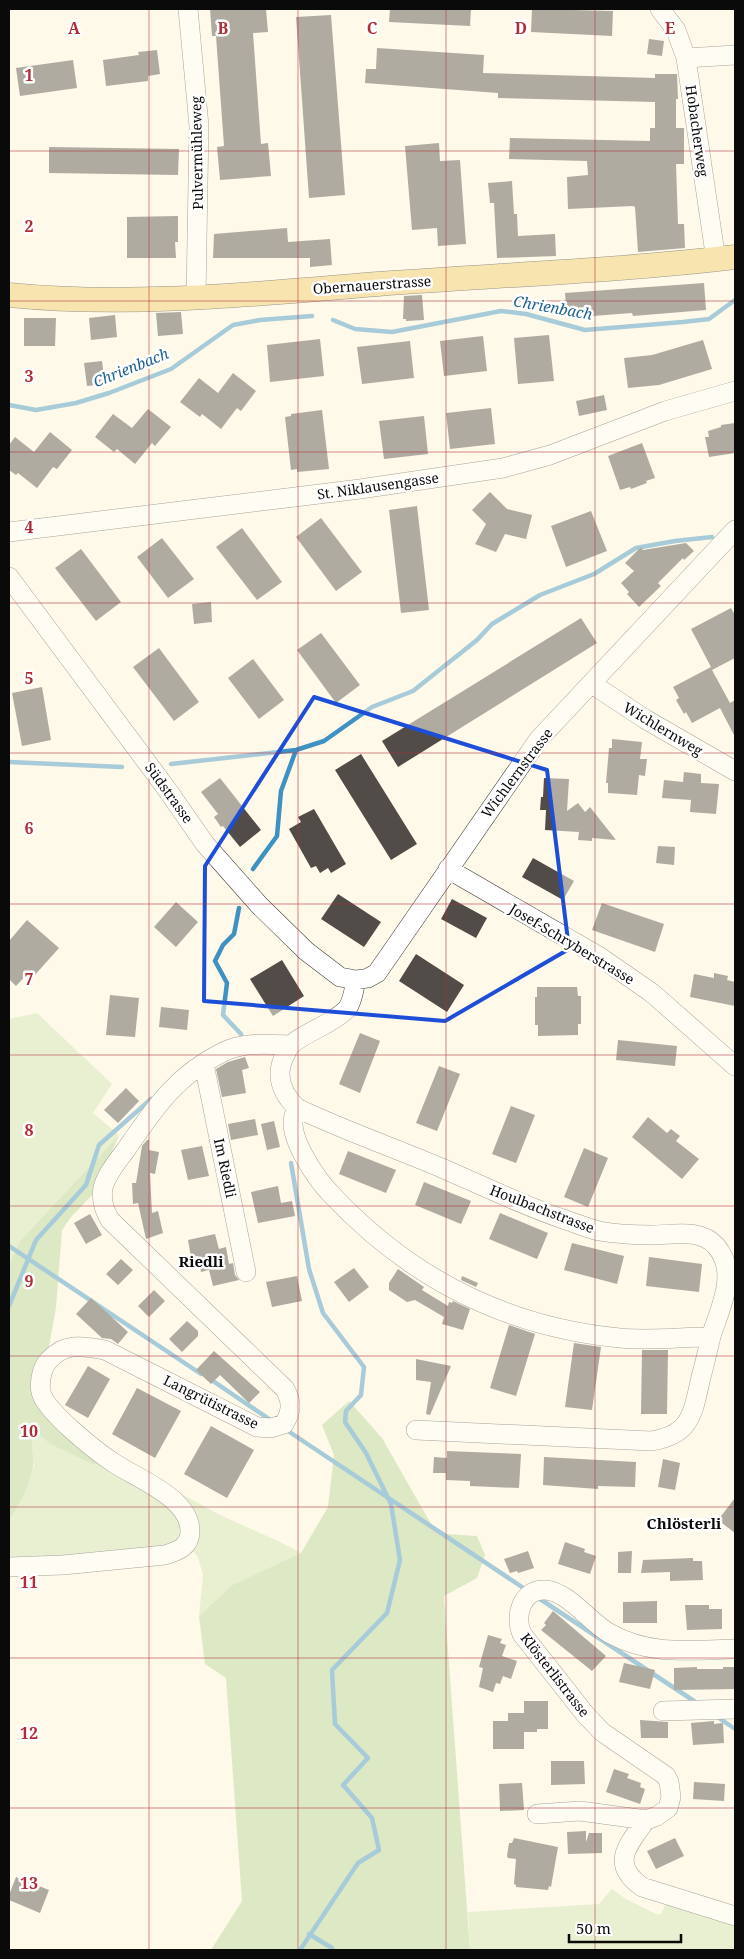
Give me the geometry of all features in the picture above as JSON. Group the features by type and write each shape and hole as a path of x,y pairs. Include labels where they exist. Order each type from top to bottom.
{"main road":[{"name":"Obernauerstrasse","path":"9,295 119,301 725,258"}],"street":[{"name":"Pulvermühleweg","path":"188,9 199,126 196,297"},
{"name":"Hobacherweg","path":"660,9 676,30 686,58 725,258"},
{"path":"686,58 735,55"},
{"name":"St. Niklausengasse","path":"9,532 360,489 503,468 550,455 664,410 735,390"},
{"name":"Wichlernstrasse","path":"356,980 368,978 377,973 539,739 734,533"},
{"name":"Südstrasse","path":"9,577 220,862 259,906 306,951 340,977 356,980"},
{"name":"Wichlernweg","path":"592,684 645,719 735,771"},
{"name":"Josef-Schryberstrasse","path":"448,870 600,957 652,993 735,1066"},
{"path":"290,1045 328,1023 348,1008 353,998 356,980"},
{"name":"Langrütistrasse","path":"9,1567 165,1556 180,1551 190,1537 189,1520 178,1505 155,1487 114,1463 70,1428 49,1406 41,1392 41,1374 46,1363 56,1352 82,1346 105,1350 256,1427 271,1428 284,1424 290,1414 290,1400 285,1389 110,1220 103,1201 104,1186 111,1171 160,1101 182,1079 224,1052 246,1044 290,1045"},
{"name":"Houlbachstrasse","path":"290,1045 283,1058 280,1075 281,1086 287,1099 297,1108 536,1210 598,1231 654,1235 684,1233 703,1237 715,1245 723,1255 727,1269 726,1291 711,1337 693,1411 686,1425 676,1434 664,1439 651,1441 416,1430"},
{"name":"Im Riedli","path":"204,1064 246,1272"},
{"path":"297,1108 293,1123 304,1155 319,1181 360,1223 394,1253 452,1290 518,1317 573,1331 621,1338 711,1337"},
{"name":"Klösterlistrasse","path":"646,1820 657,1816 668,1808 671,1797 669,1782 660,1770 618,1744 602,1732 585,1714 522,1634 518,1621 522,1604 526,1597 546,1590 562,1596 607,1632 634,1644 666,1651 735,1649"},
{"path":"663,1711 735,1709"},
{"path":"538,1814 580,1811 646,1820 633,1837 624,1856 624,1867 630,1878 642,1887 735,1916"}],"highlighted area":[{"path":"314,697 547,770 569,949 445,1021 204,1001 205,866"}],"green space":[{"path":"37,1013 112,1084 93,1113 119,1135 20,1241 9,1264 9,1019"},
{"path":"119,1135 96,1191 71,1217 62,1230 56,1307 48,1352 34,1381 107,1463 92,1464 50,1444 35,1431 32,1442 33,1461 30,1480 9,1521 9,1264 20,1241"},
{"path":"349,1401 382,1438 431,1524 446,1534 477,1536 485,1555 477,1578 444,1596 470,1950 211,1950 242,1901 226,1678 205,1664 199,1616 232,1585 301,1553 328,1507 334,1455 322,1425"},
{"path":"35,1431 50,1444 92,1464 107,1463 147,1487 186,1523 178,1546 9,1561 9,1521 30,1479 34,1465 31,1442"},
{"path":"169,1487 220,1515 301,1553 232,1585 199,1616 203,1575 198,1557 189,1547"},
{"path":"612,1889 626,1899 656,1914 661,1914 668,1899 735,1919 735,1950 470,1950 468,1912 599,1904"}],"building":[{"path":"210,9 266,9 268,32 253,33 261,144 268,143 271,176 220,180 217,147 224,146 216,36 212,36"},
{"path":"390,9 471,9 470,26 389,22"},
{"path":"532,9 613,11 612,36 531,32"},
{"path":"331,15 345,195 309,198 296,17"},
{"path":"649,39 664,41 662,56 647,54"},
{"path":"377,48 484,55 483,73 655,78 655,74 677,74 676,128 684,128 684,164 676,164 678,224 684,224 685,248 638,252 635,207 633,206 568,209 567,177 588,175 587,161 509,159 510,138 650,141 650,128 655,128 655,102 498,98 498,93 365,83 366,69 376,69"},
{"path":"157,50 160,74 148,76 148,81 106,86 103,60 139,55 138,52"},
{"path":"73,60 77,88 20,96 16,68"},
{"path":"439,143 440,161 460,160 466,244 438,246 437,228 412,230 405,146"},
{"path":"49,147 179,149 178,175 49,173"},
{"path":"512,181 514,214 517,214 518,236 555,234 556,256 497,258 494,203 490,203 488,183"},
{"path":"178,216 178,242 175,242 176,258 127,258 127,217"},
{"path":"287,228 288,242 330,239 332,265 310,267 310,258 213,258 214,234"},
{"path":"704,283 706,310 633,316 632,313 567,318 565,293"},
{"path":"422,295 424,320 406,321 406,319 403,319 404,296"},
{"path":"181,312 183,334 158,336 156,313"},
{"path":"115,315 117,337 91,340 89,318"},
{"path":"24,318 56,318 55,346 24,346"},
{"path":"549,335 554,381 518,384 514,338"},
{"path":"483,336 487,371 444,376 440,341"},
{"path":"320,339 324,376 270,382 267,345"},
{"path":"703,340 712,369 659,385 628,388 624,358 652,355"},
{"path":"410,341 414,378 362,384 357,347"},
{"path":"102,361 105,384 87,386 84,363"},
{"path":"233,373 256,391 241,411 237,408 221,429 202,414 200,417 180,402 199,378 218,393"},
{"path":"604,395 607,410 579,416 576,401"},
{"path":"491,408 495,444 450,449 446,413"},
{"path":"148,409 171,427 155,446 152,443 135,464 117,449 114,452 95,437 113,414 132,428"},
{"path":"322,410 329,469 297,472 297,469 291,470 285,417 291,416 291,414"},
{"path":"424,416 428,454 384,459 379,421"},
{"path":"735,423 735,453 709,457 705,437 709,437 708,431 721,427 721,425"},
{"path":"50,432 72,450 57,469 53,467 37,488 18,473 16,475 9,470 9,445 15,437 34,452"},
{"path":"642,443 655,478 631,489 630,487 620,490 608,456"},
{"path":"490,492 507,509 532,515 526,539 505,534 496,552 475,544 486,524 472,510"},
{"path":"417,506 429,610 401,613 389,510"},
{"path":"591,511 607,551 566,567 551,526"},
{"path":"321,518 362,572 336,591 296,537"},
{"path":"242,528 282,582 257,600 216,547"},
{"path":"162,538 194,579 168,598 137,557"},
{"path":"686,543 694,551 684,560 683,558 658,583 661,586 639,607 627,594 629,592 621,583 634,571 625,563 641,547 643,550"},
{"path":"81,549 121,602 96,621 55,568"},
{"path":"211,602 212,622 194,624 192,604"},
{"path":"731,608 735,615 735,658 712,670 730,703 735,700 735,737 720,708 692,723 676,700 679,698 673,687 711,667 691,629"},
{"path":"581,618 597,643 398,767 382,741"},
{"path":"321,633 360,685 336,703 297,650"},
{"path":"159,648 199,702 174,721 133,667"},
{"path":"253,659 284,700 259,719 228,678"},
{"path":"42,687 51,740 22,746 12,693"},
{"path":"612,739 642,742 640,759 647,759 645,776 639,775 637,795 608,793 608,783 606,783 609,748 612,748"},
{"path":"361,754 417,844 391,860 335,770"},
{"path":"684,772 701,774 701,783 719,784 716,814 690,812 691,800 662,798 664,780 683,782"},
{"path":"220,778 261,830 240,847 223,826 221,827 214,817 218,814 201,792"},
{"path":"544,778 569,779 567,811 578,803 585,812 590,807 616,840 592,838 592,841 578,840 579,832 545,830 546,810 540,810"},
{"path":"314,809 346,864 331,873 328,868 320,873 316,866 311,868 289,829 301,822 298,817"},
{"path":"658,846 675,847 674,865 656,863"},
{"path":"533,858 574,881 563,900 522,877"},
{"path":"338,894 381,922 364,947 321,919"},
{"path":"452,899 487,918 476,938 441,919"},
{"path":"176,902 198,922 176,947 154,927"},
{"path":"602,903 664,924 655,952 592,930"},
{"path":"27,920 59,948 34,976 29,972 16,986 9,979 9,941"},
{"path":"416,954 464,985 447,1012 399,981"},
{"path":"282,960 304,996 273,1016 250,979"},
{"path":"714,973 728,976 727,980 735,982 735,1006 690,997 694,974 714,978"},
{"path":"537,987 577,987 578,996 581,996 581,1024 578,1024 578,1035 538,1036 538,1025 535,1025"},
{"path":"110,995 139,998 135,1037 106,1035"},
{"path":"161,1007 189,1010 187,1030 159,1027"},
{"path":"360,1033 380,1041 360,1093 339,1084"},
{"path":"618,1040 677,1046 675,1066 616,1060"},
{"path":"245,1057 249,1068 242,1070 246,1093 222,1097 216,1069 228,1062"},
{"path":"439,1066 460,1074 437,1131 416,1123"},
{"path":"126,1088 139,1101 118,1123 104,1110"},
{"path":"511,1106 535,1115 516,1163 492,1154"},
{"path":"648,1117 667,1133 671,1129 680,1136 676,1141 699,1159 682,1179 632,1137"},
{"path":"255,1119 258,1135 231,1140 228,1124"},
{"path":"274,1121 280,1147 267,1150 261,1124"},
{"path":"149,1140 149,1150 159,1152 155,1174 150,1173 152,1213 158,1211 163,1233 146,1239 138,1203 133,1204 132,1183 136,1183 142,1146"},
{"path":"202,1146 209,1176 188,1180 181,1150"},
{"path":"584,1148 608,1158 588,1207 564,1197"},
{"path":"348,1151 396,1170 386,1193 339,1174"},
{"path":"424,1182 471,1201 461,1224 415,1205"},
{"path":"278,1186 281,1203 292,1201 295,1216 258,1223 251,1192"},
{"path":"500,1213 548,1233 537,1259 489,1239"},
{"path":"90,1214 102,1235 86,1244 74,1223"},
{"path":"215,1234 219,1249 226,1247 229,1264 233,1263 235,1275 239,1280 213,1286 209,1270 201,1272 198,1256 191,1257 188,1240"},
{"path":"572,1243 624,1256 617,1284 564,1270"},
{"path":"649,1257 702,1264 699,1292 646,1286"},
{"path":"121,1259 133,1270 118,1285 106,1274"},
{"path":"354,1268 369,1287 349,1302 334,1282"},
{"path":"398,1269 424,1287 422,1290 448,1306 449,1302 452,1303 453,1301 470,1309 463,1330 442,1324 444,1317 415,1300 407,1302 389,1290 389,1283"},
{"path":"297,1276 302,1301 272,1307 266,1282"},
{"path":"462,1276 478,1283 476,1287 461,1280"},
{"path":"154,1290 165,1301 149,1317 138,1306"},
{"path":"91,1298 128,1332 118,1344 111,1339 102,1338 76,1314"},
{"path":"187,1321 198,1331 198,1336 182,1352 169,1339"},
{"path":"509,1325 535,1334 516,1396 490,1388"},
{"path":"574,1343 601,1347 592,1410 565,1407"},
{"path":"642,1350 668,1350 667,1414 641,1414"},
{"path":"214,1351 260,1392 249,1403 220,1375 211,1384 196,1370"},
{"path":"416,1359 451,1366 430,1415 426,1414 431,1382 416,1380"},
{"path":"88,1366 110,1379 88,1418 65,1405"},
{"path":"137,1388 181,1411 155,1458 112,1434"},
{"path":"211,1426 254,1450 227,1498 184,1474"},
{"path":"447,1451 521,1454 519,1488 470,1486 470,1481 446,1480 446,1473 433,1473 434,1457 447,1458"},
{"path":"544,1457 636,1462 635,1487 598,1486 598,1489 543,1485"},
{"path":"663,1459 680,1463 675,1490 658,1487"},
{"path":"735,1498 735,1533 718,1520"},
{"path":"565,1542 585,1549 584,1552 596,1556 590,1574 558,1564"},
{"path":"528,1551 534,1568 518,1573 517,1571 510,1573 504,1559"},
{"path":"632,1551 631,1573 618,1573 618,1552"},
{"path":"693,1558 693,1561 702,1561 703,1580 670,1581 670,1572 641,1573 643,1560"},
{"path":"657,1601 657,1623 623,1623 623,1602"},
{"path":"685,1605 709,1605 709,1609 722,1609 722,1629 687,1630"},
{"path":"553,1611 606,1656 592,1671 541,1630 546,1625 544,1623"},
{"path":"488,1635 502,1639 500,1643 506,1645 502,1656 517,1661 511,1679 503,1676 500,1684 496,1683 493,1692 479,1687 483,1668 479,1667"},
{"path":"624,1663 655,1670 650,1689 619,1682"},
{"path":"697,1667 697,1669 723,1669 723,1667 735,1667 735,1689 674,1690 674,1668"},
{"path":"524,1701 548,1701 548,1729 537,1729 537,1732 524,1732 524,1749 493,1749 493,1721 508,1721 508,1713 524,1713"},
{"path":"640,1720 668,1722 668,1738 641,1738"},
{"path":"714,1721 714,1724 723,1723 724,1743 693,1745 691,1723"},
{"path":"551,1761 584,1761 585,1784 551,1785"},
{"path":"614,1769 629,1774 627,1778 641,1783 640,1787 645,1789 640,1804 606,1792"},
{"path":"694,1782 725,1784 724,1801 693,1799"},
{"path":"522,1783 524,1810 500,1811 499,1784"},
{"path":"586,1831 586,1842 589,1833 602,1833 602,1853 568,1854 567,1832"},
{"path":"514,1838 558,1847 551,1887 549,1886 548,1890 516,1887 514,1884 516,1859 508,1858 507,1856 509,1843 512,1843"},
{"path":"675,1838 684,1856 656,1869 647,1851"},
{"path":"16,1877 49,1890 40,1913 9,1900"}],"waterway":[{"name":"Chrienbach","path":"333,320 355,329 392,332 501,311 526,314 585,330 709,319 735,300"},
{"name":"Chrienbach","path":"9,405 36,410 76,403 109,393 171,369 233,325 260,320 312,316"},
{"path":"171,764 296,750 324,741 372,707 413,691 477,640 492,624 540,595 594,574 636,548 712,537"},
{"path":"253,869 277,836 281,791 296,750"},
{"path":"9,762 122,767"},
{"path":"239,908 234,934 223,945 215,961 227,983 223,1015 241,1034"},
{"path":"9,1306 36,1240 86,1185 99,1145 151,1099"},
{"path":"291,1163 309,1269 323,1313 364,1367 361,1395 346,1411 345,1422 366,1453 391,1504 400,1560 387,1613 332,1670 335,1724 368,1758 343,1785 372,1818 379,1850 358,1863 300,1950"},
{"path":"9,1246 201,1374"},
{"path":"210,1379 272,1421"},
{"path":"285,1429 528,1591"},
{"path":"537,1597 697,1703"},
{"path":"716,1716 735,1729"},
{"path":"309,1934 332,1948 332,1950"}],"district":[{"name":"Riedli","path":"201,1262"},
{"name":"Chlösterli","path":"684,1524"}]}
